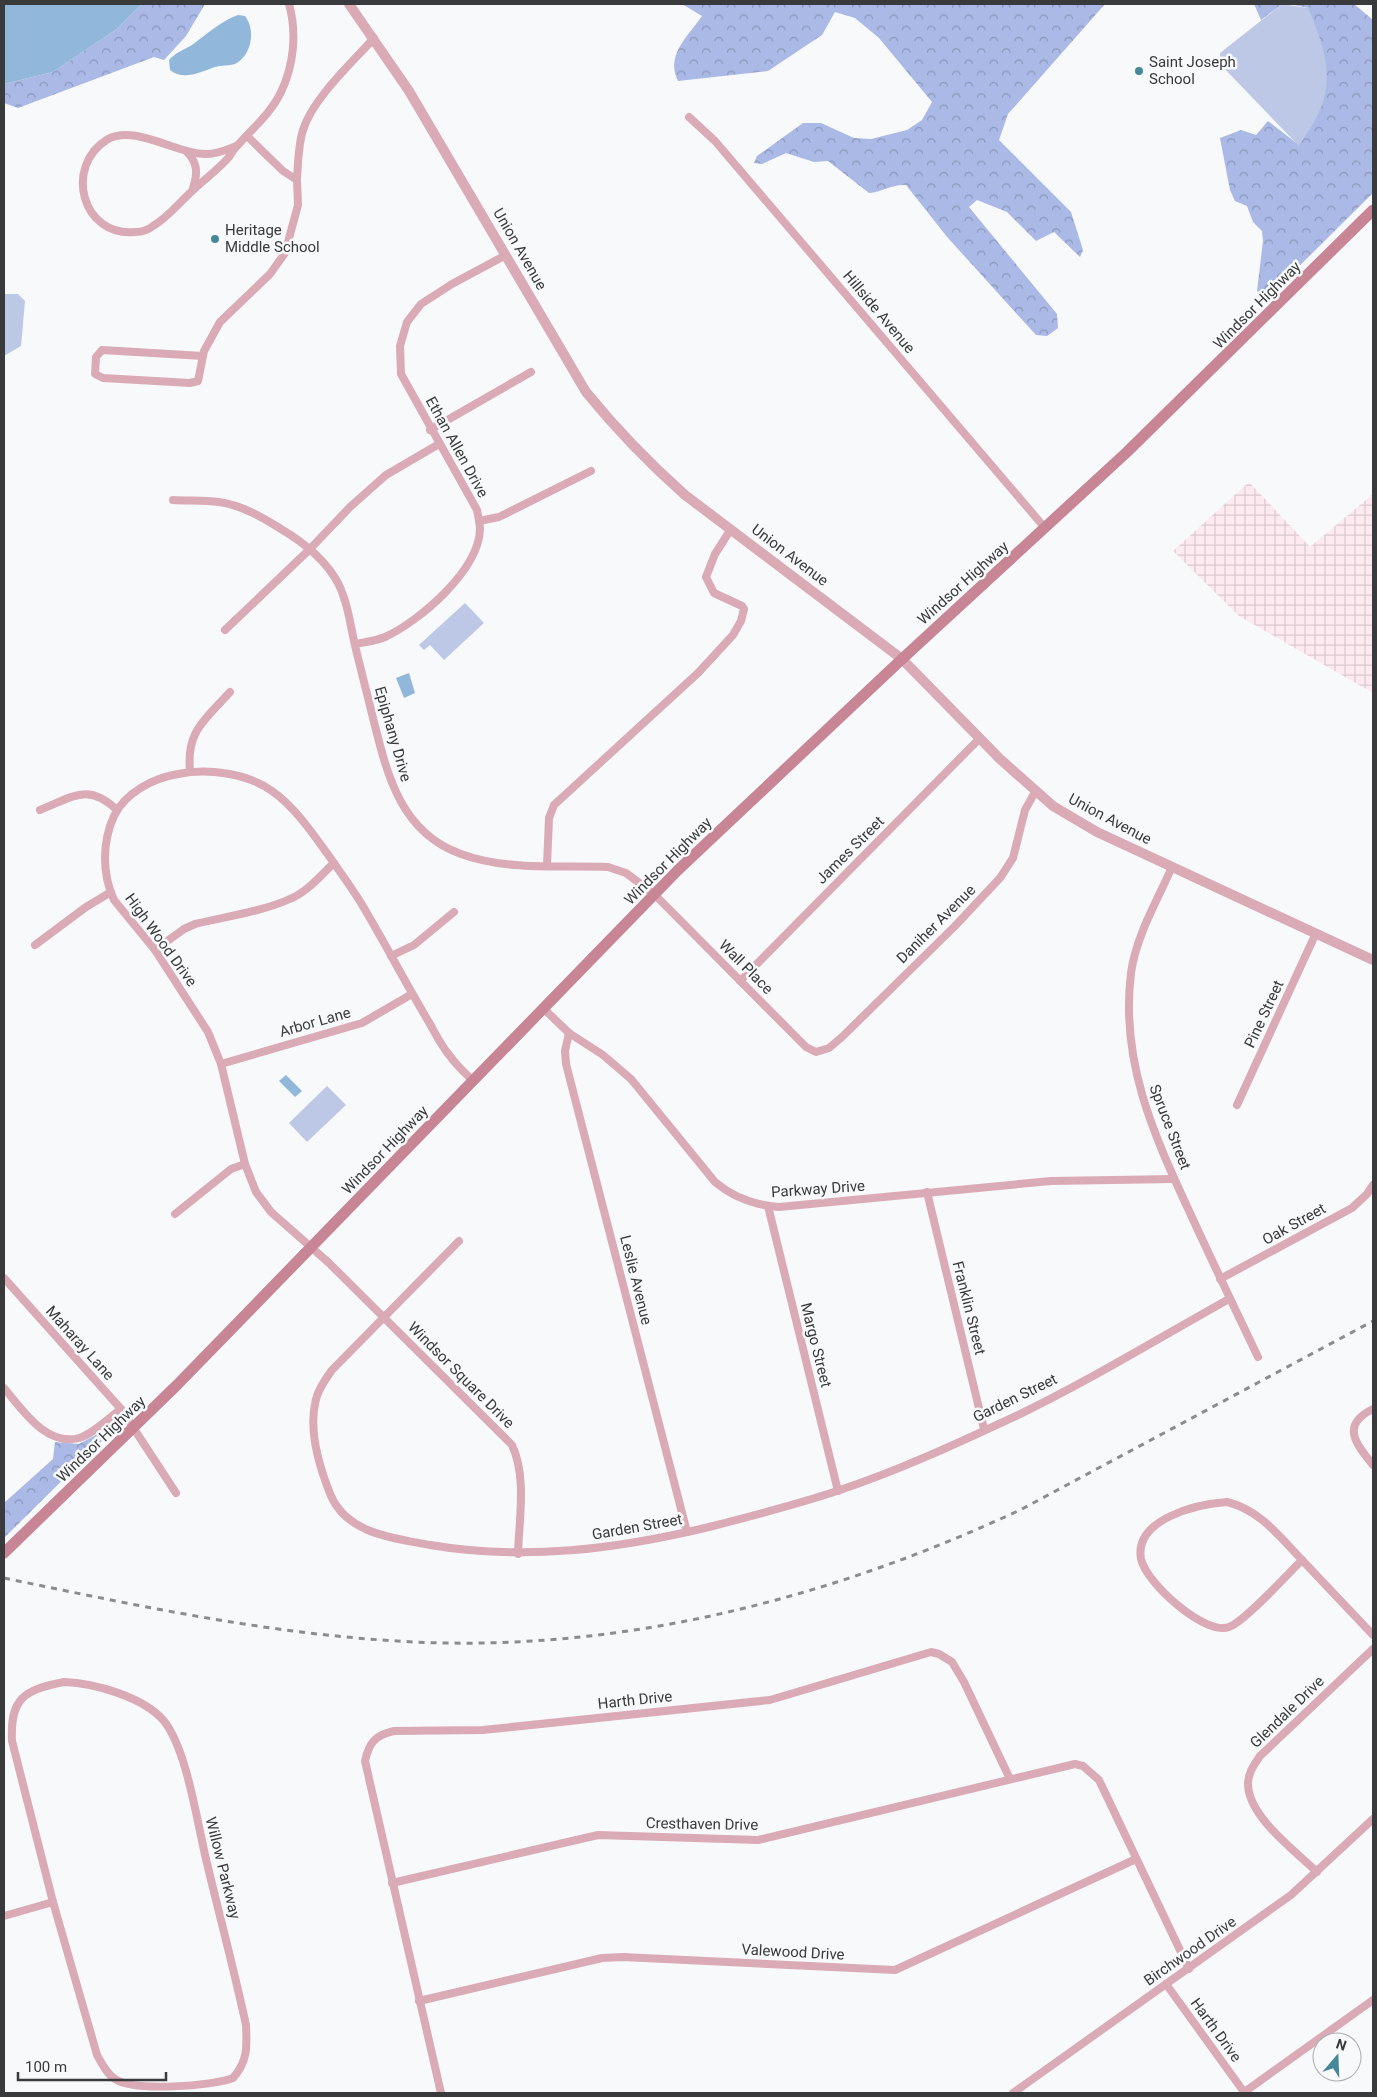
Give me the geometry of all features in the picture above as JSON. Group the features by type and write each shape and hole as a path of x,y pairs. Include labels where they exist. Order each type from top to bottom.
{"main road":[{"name":"Windsor Highway","path":"4,1552 134,1427 311,1248 543,1008 742,808 1208,375 1373,210"}],"street":[{"path":"236,146 221,152 206,154 186,151 139,137 123,135 109,138 94,150 86,162 81,179 82,195 88,210 98,221 110,229 134,233 153,227 229,157 236,146 275,103 286,78 293,41 289,4"},
{"name":"Union Avenue","path":"348,4 374,38 409,91 506,255 561,353 586,392 615,427 652,466 731,530 902,659 980,739 1035,792 1053,806 1096,832 1373,960"},
{"path":"203,356 102,350 96,357 95,374 103,378 198,381 203,356 220,322 270,274 285,253 298,206 298,152 303,129 314,109 374,38"},
{"name":"Hillside Avenue","path":"689,116 714,141 1045,528"},
{"path":"247,136 284,171 297,180"},
{"path":"186,151 193,158 196,167 192,190"},
{"name":"Ethan Allen Drive","path":"355,644 382,638 403,628 462,575 474,554 480,529 477,510 468,491 430,430 401,374 401,335 407,322 421,304 452,284 506,255"},
{"path":"430,430 531,372"},
{"path":"225,630 310,549 350,507 386,475 439,444"},
{"path":"479,520 499,517 591,471"},
{"name":"Epiphany Drive","path":"173,500 219,502 241,508 268,520 310,549 338,583 346,607 386,770 407,813 418,826 435,840 460,854 493,863 617,868 655,894"},
{"path":"547,865 549,818 554,805 698,674 733,635 742,621 744,609 742,606 714,593 706,577 714,554 731,530"},
{"path":"190,771 188,752 190,741 197,730 230,692"},
{"name":"James Street","path":"740,981 980,739"},
{"name":"High Wood Drive","path":"311,1248 271,1212 256,1192 245,1164 221,1064 208,1032 155,950 114,900 106,873 105,850 110,826 117,810 132,794 148,783 167,776 190,771 221,773 255,782 272,790 285,802 334,863 361,902 390,956 450,1056 473,1081"},
{"name":"Daniher Avenue","path":"822,1052 849,1030 955,926 1000,878 1013,858 1025,810 1035,792"},
{"path":"40,810 87,793 104,798 117,810"},
{"path":"155,950 184,929 195,924 267,907 293,898 309,887 334,863"},
{"name":"Spruce Street","path":"1172,867 1135,955 1129,1007 1135,1066 1142,1100 1174,1179 1258,1357"},
{"path":"35,945 86,907 111,892"},
{"name":"Wall Place","path":"655,894 806,1047 816,1052 822,1052"},
{"path":"390,956 414,945 454,912"},
{"name":"Pine Street","path":"1237,1105 1316,933"},
{"name":"Arbor Lane","path":"221,1064 362,1023 412,994"},
{"name":"Parkway Drive","path":"543,1008 569,1033 604,1055 631,1079 715,1182 729,1193 750,1203 768,1206 837,1203 927,1192 1051,1181 1174,1179"},
{"name":"Leslie Avenue","path":"569,1033 565,1051 566,1064 687,1532"},
{"path":"175,1214 231,1169 245,1164"},
{"name":"Oak Street","path":"1220,1279 1352,1208 1361,1201 1373,1185"},
{"name":"Franklin Street","path":"927,1192 984,1429"},
{"name":"Margo Street","path":"768,1206 838,1491"},
{"name":"Garden Street","path":"459,1241 332,1370 315,1402 313,1428 326,1483 333,1500 350,1521 365,1530 381,1535 468,1552 518,1554 588,1550 647,1542 762,1514 838,1491 1026,1410 1229,1298"},
{"name":"Windsor Square Drive","path":"311,1248 384,1317 512,1445 517,1456 520,1473 518,1554"},
{"name":"Maharay Lane","path":"4,1278 121,1409 176,1493"},
{"path":"4,1388 38,1426 66,1439 85,1435 121,1409"},
{"path":"1373,1409 1358,1420 1353,1434 1356,1443 1373,1465"},
{"path":"1302,1560 1237,1624 1222,1629 1209,1627 1187,1613 1164,1592 1144,1568 1141,1554 1144,1539 1150,1530 1170,1516 1198,1505 1226,1502 1244,1506 1261,1518 1302,1560 1373,1635"},
{"name":"Glendale Drive","path":"1317,1872 1264,1821 1256,1810 1249,1791 1250,1771 1260,1756 1373,1649"},
{"name":"Harth Drive","path":"441,2093 365,1761 371,1742 380,1734 394,1731 483,1730 770,1700 931,1652 939,1654 952,1662 964,1682 1010,1779"},
{"name":"Willow Parkway","path":"64,1682 86,1682 128,1698 152,1711 164,1721 179,1752 246,2025 248,2048 244,2061 233,2078 213,2083 177,2086 138,2085 115,2079 103,2067 97,2055 53,1902 22,1787 12,1741 11,1722 16,1705 23,1695 40,1687 64,1682"},
{"path":"1010,1779 1068,1764 1083,1766 1099,1780 1189,1968"},
{"name":"Cresthaven Drive","path":"392,1883 598,1835 758,1840 792,1834 1010,1779"},
{"name":"Birchwood Drive","path":"1013,2093 1292,1895 1373,1819"},
{"name":"Valewood Drive","path":"419,2001 602,1958 623,1956 895,1970 1136,1859"},
{"path":"4,1916 53,1902"},
{"name":"Harth Drive","path":"1166,1984 1244,2093"},
{"path":"1244,2093 1373,2000"}],"shaded area":[{"path":"4,4 142,4 117,29 53,72 4,84"},
{"path":"1282,4 1308,8 1321,43 1326,68 1327,80 1322,105 1315,121 1299,146 1221,65 1220,53"},
{"path":"238,15 245,16 251,35 249,49 241,60 235,64 217,66 186,75 170,70 169,60 174,55 192,45 220,24"},
{"path":"4,294 18,294 25,301 21,346 4,356"},
{"path":"1249,482 1310,547 1373,494 1373,693 1239,616 1173,551"},
{"path":"465,603 484,623 444,660 430,645 424,650 419,645"},
{"path":"409,673 415,693 404,698 396,678"},
{"path":"286,1075 302,1091 295,1097 279,1081"},
{"path":"327,1086 346,1105 307,1142 289,1123"}],"green space":[{"path":"142,4 205,4 186,36 164,60 154,57 18,108 4,103 4,84 53,72 117,29"},
{"path":"682,4 1105,4 1008,114 999,140 1071,212 1083,250 1080,257 1054,232 1036,241 1007,212 977,200 969,207 1057,314 1058,328 1047,336 1036,335 948,238 906,185 869,193 828,161 814,162 786,153 762,164 754,163 757,156 803,123 821,123 854,138 871,139 907,130 922,120 932,102 879,38 855,18 835,12 822,35 768,71 678,81 674,63 676,55 702,16"},
{"path":"1254,4 1282,4 1261,20"},
{"path":"1290,4 1354,4 1373,20 1373,193 1269,296 1257,291 1263,241 1262,231 1253,222 1247,206 1235,201 1230,190 1220,138 1241,130 1256,135 1268,121 1299,145 1308,8"},
{"path":"105,1430 109,1434 4,1538 4,1503 53,1459 55,1442 79,1444"}],"railway":[{"path":"4,1578 199,1617 298,1632 347,1637 397,1641 478,1643 558,1639 639,1629 718,1614 796,1594 873,1570 948,1541 1022,1509 1373,1321"}],"place":[{"name":"Saint Joseph School","path":"1139,71"},
{"name":"Heritage Middle School","path":"215,239"}]}
